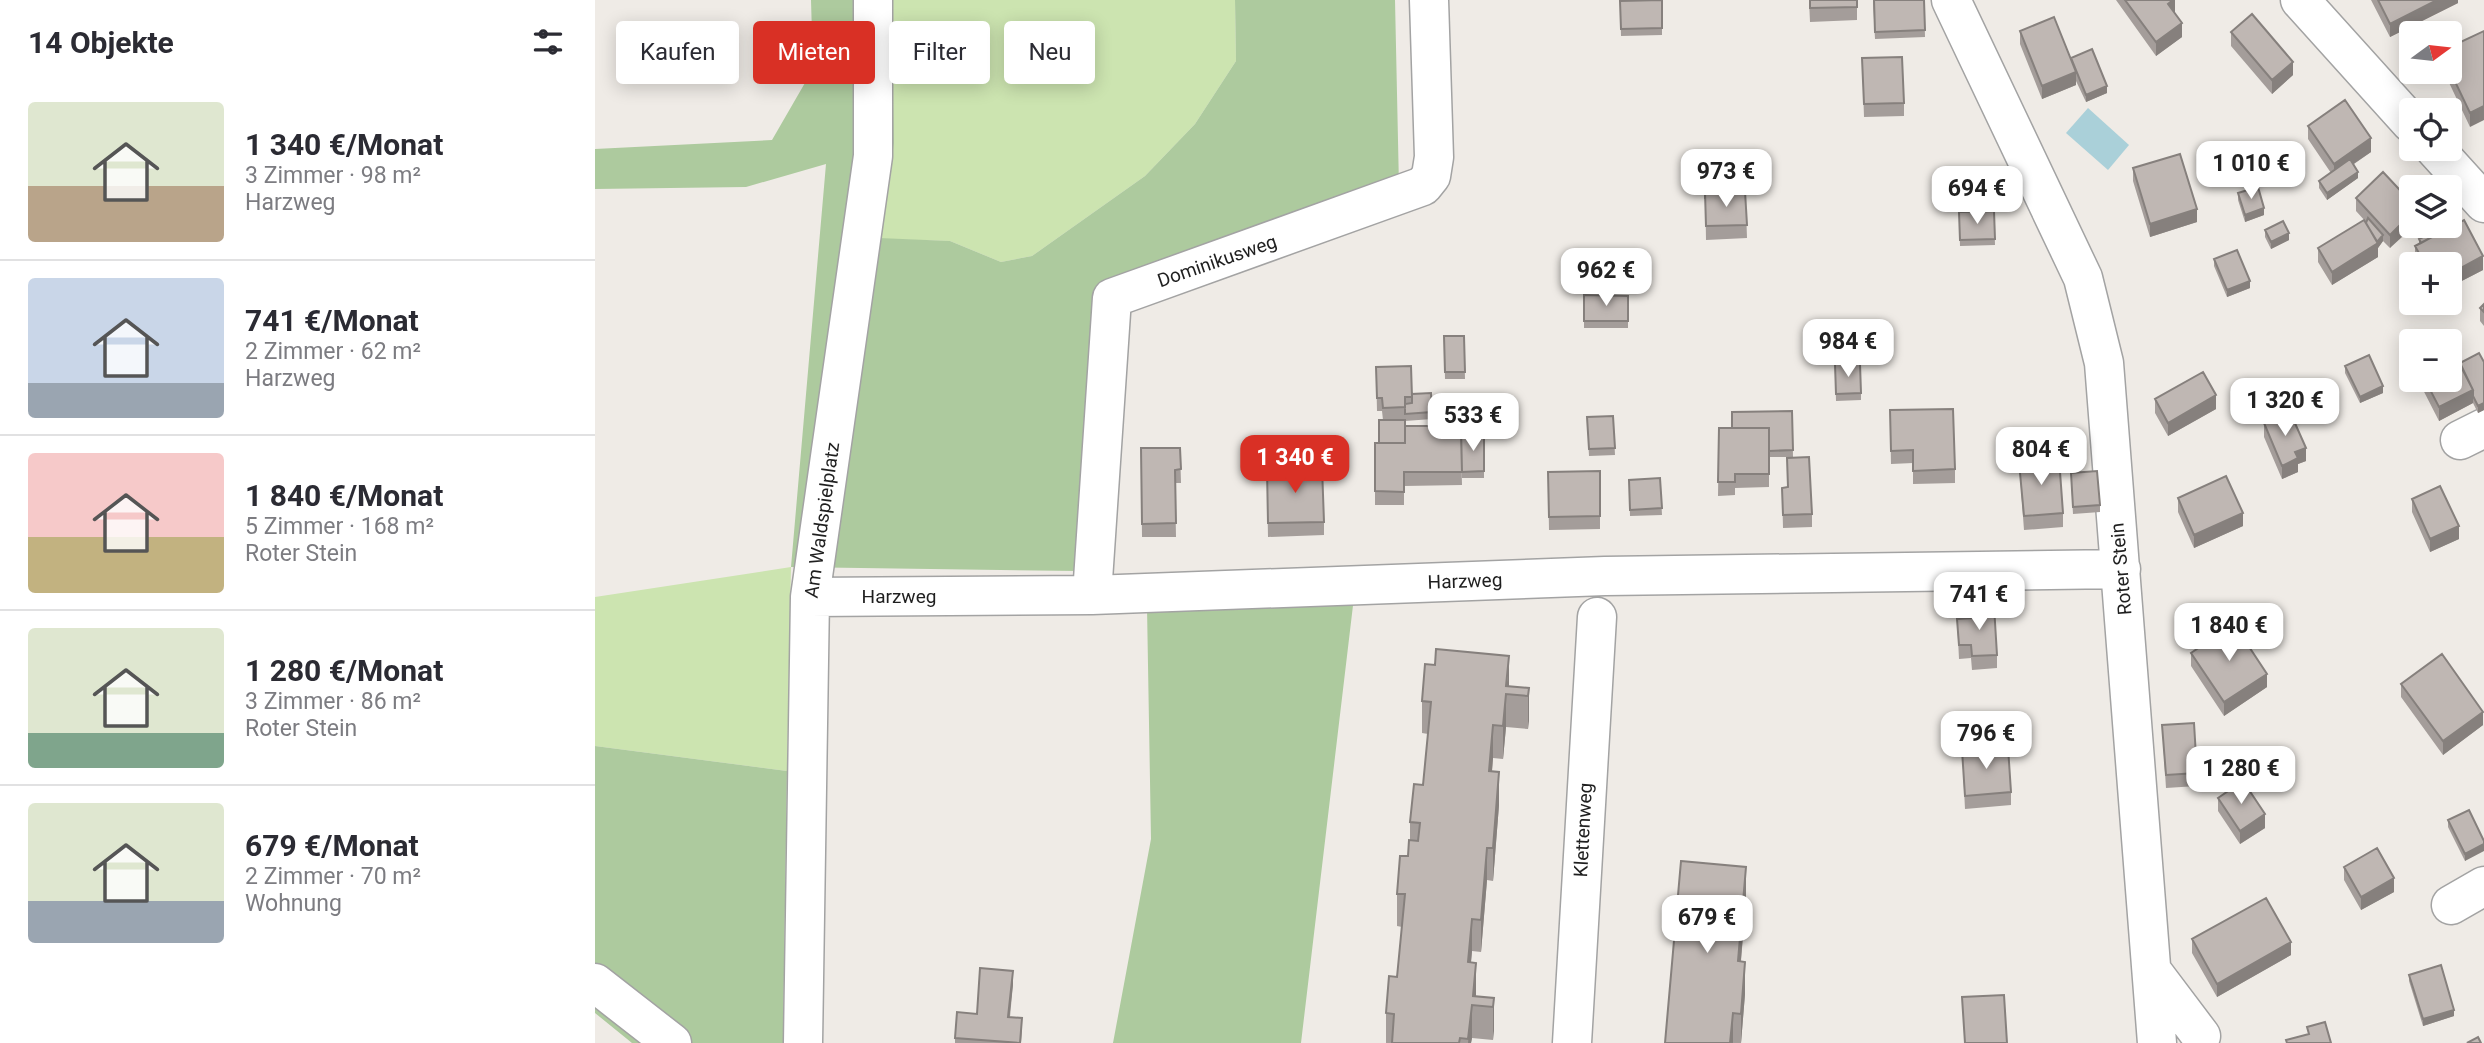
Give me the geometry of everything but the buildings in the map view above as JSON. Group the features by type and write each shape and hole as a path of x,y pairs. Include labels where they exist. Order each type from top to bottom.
{"street":[{"name":"Am Waldspielplatz","path":"803,1043 810,597 873,156 873,0"},
{"name":"Dominikusweg","path":"1093,595 1112,298 1423,186 1431,176 1434,157 1429,0"},
{"name":"Roter Stein","path":"1951,0 2084,278 2104,363 2157,1043"},
{"path":"2300,0 2399,110"},
{"path":"2446,161 2484,202"},
{"name":"Harzweg","path":"810,597 1093,595 1605,576 2121,569"},
{"name":"Klettenweg","path":"1571,1043 1597,617"},
{"path":"2451,905 2484,886"},
{"path":"2152,971 2201,1036"},
{"path":"595,983 672,1043"}],"green space":[{"path":"811,0 891,0 889,84 893,84 894,143 879,238 950,241 1001,262 1032,256 1145,176 1195,124 1236,61 1235,0 1395,0 1399,187 1095,287 1079,571 791,567 826,164 746,187 595,189 595,149 772,140 804,84 875,84 875,21 812,21"},
{"path":"891,0 1235,0 1236,61 1195,124 1145,176 1032,256 1001,262 950,241 879,239 889,40 889,84 990,84 990,21 890,21"},
{"path":"791,567 787,771 595,746 595,597"},
{"path":"1354,597 1301,1043 1113,1043 1151,839 1147,607"},
{"path":"595,746 787,771 783,1043 632,1043 595,1013"}],"water":[{"path":"2088,108 2129,145 2108,170 2066,133"}]}
